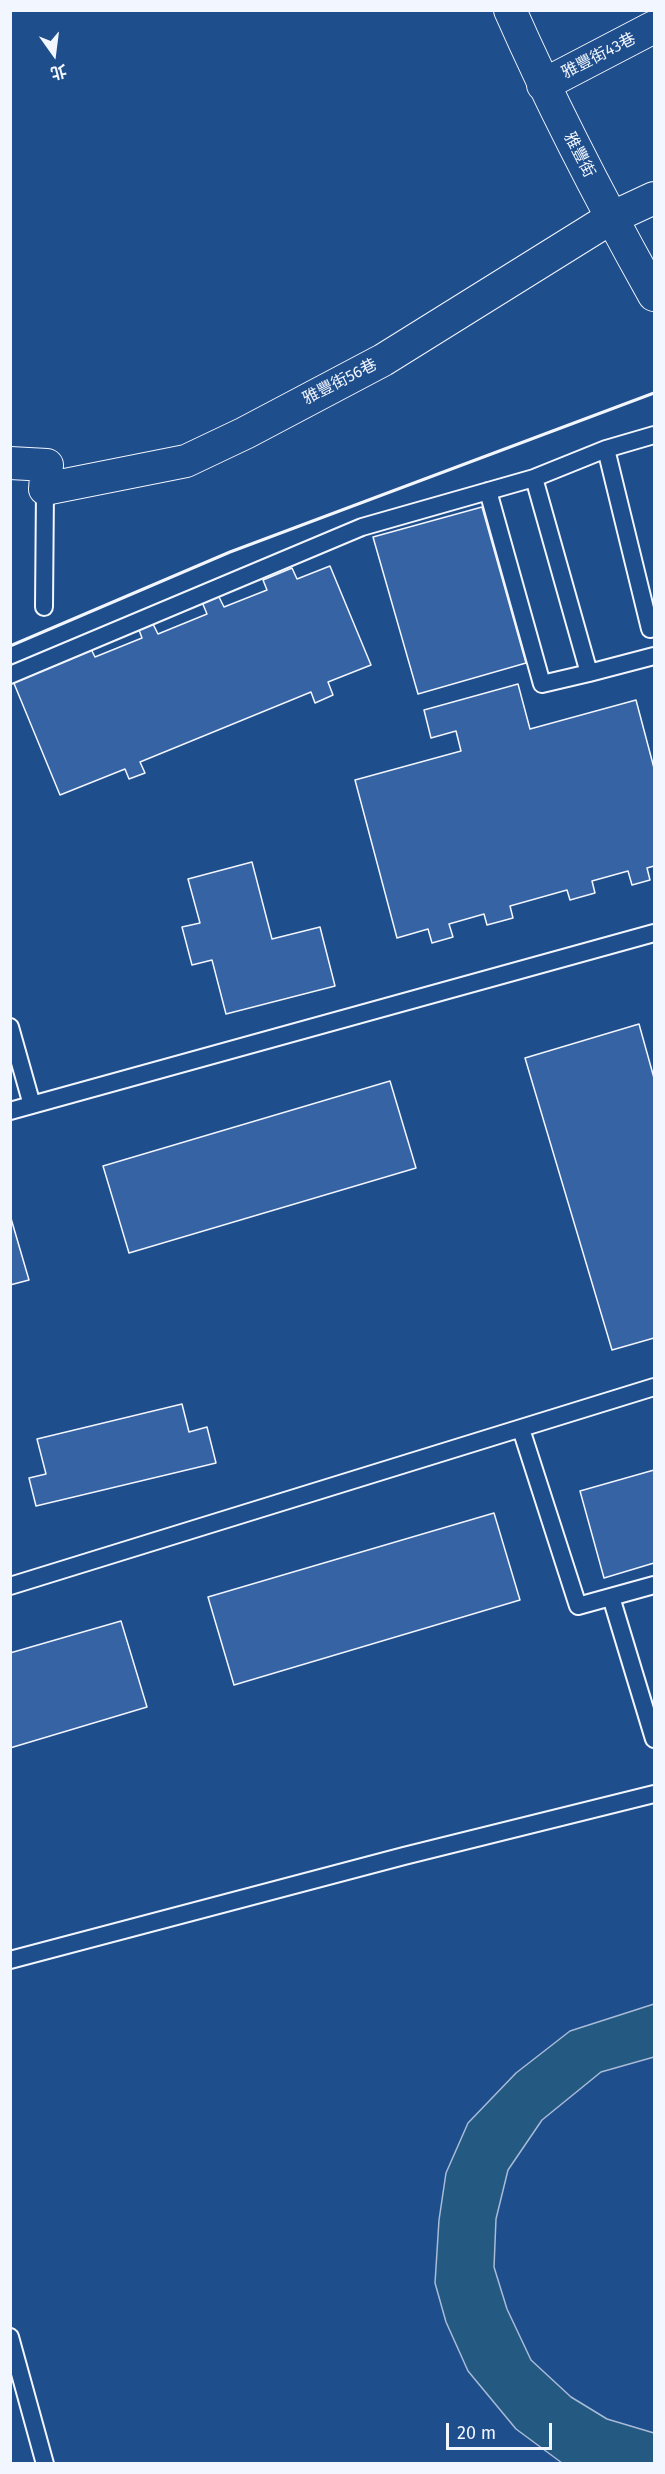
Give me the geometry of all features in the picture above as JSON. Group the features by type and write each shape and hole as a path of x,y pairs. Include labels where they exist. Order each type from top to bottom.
{"street":[{"name":"雅豐街","path":"510,10 543,85 654,296"},
{"name":"雅豐街43巷","path":"543,85 654,27"},
{"name":"雅豐街56巷","path":"45,489 186,461 235,438 383,360 611,218 654,198"},
{"path":"10,463 47,465 45,489"}],"lane":[{"path":"10,675 362,527 534,478 606,449 654,435"},
{"path":"606,449 653,634"},
{"path":"534,478 589,673"},
{"path":"44,607 45,489"},
{"path":"488,491 542,684 654,656"},
{"path":"10,1111 654,933"},
{"path":"10,1028 32,1105"},
{"path":"10,1586 654,1387"},
{"path":"521,1429 578,1606 654,1585"},
{"path":"611,1597 654,1739"},
{"path":"10,1960 404,1856 654,1794"},
{"path":"10,2337 45,2463"}],"shaded area":[{"path":"654,2004 654,2057 601,2072 542,2120 508,2170 496,2219 494,2267 507,2309 531,2360 571,2397 607,2419 654,2433 654,2463 562,2463 516,2429 468,2371 446,2322 435,2283 439,2220 446,2173 468,2123 516,2073 570,2031"}],"building":[{"path":"482,507 526,663 418,694 373,537"},
{"path":"330,566 371,665 328,682 333,695 315,703 311,692 140,762 145,773 129,779 125,769 60,795 13,681 91,649 95,657 142,638 139,630 153,624 158,634 207,614 202,602 218,595 224,607 267,590 263,580 292,568 297,579"},
{"path":"518,684 530,729 636,700 654,768 654,866 647,868 650,880 632,885 628,871 592,881 595,893 570,900 567,890 510,906 513,918 487,925 484,914 449,924 453,937 432,943 428,929 397,938 355,780 461,751 456,731 431,738 424,710"},
{"path":"252,862 272,939 320,927 335,986 226,1014 212,960 192,965 182,927 200,923 188,879"},
{"path":"639,1024 654,1078 654,1338 612,1350 525,1058"},
{"path":"390,1081 416,1168 129,1253 103,1166"},
{"path":"10,1215 29,1280 10,1285"},
{"path":"182,1404 189,1432 207,1427 216,1463 36,1506 29,1478 46,1474 37,1439"},
{"path":"654,1470 654,1563 604,1578 580,1491"},
{"path":"494,1513 520,1600 234,1685 208,1597"},
{"path":"121,1621 147,1707 10,1748 10,1653"}],"wall":[{"path":"10,646 230,552 654,393"}]}
